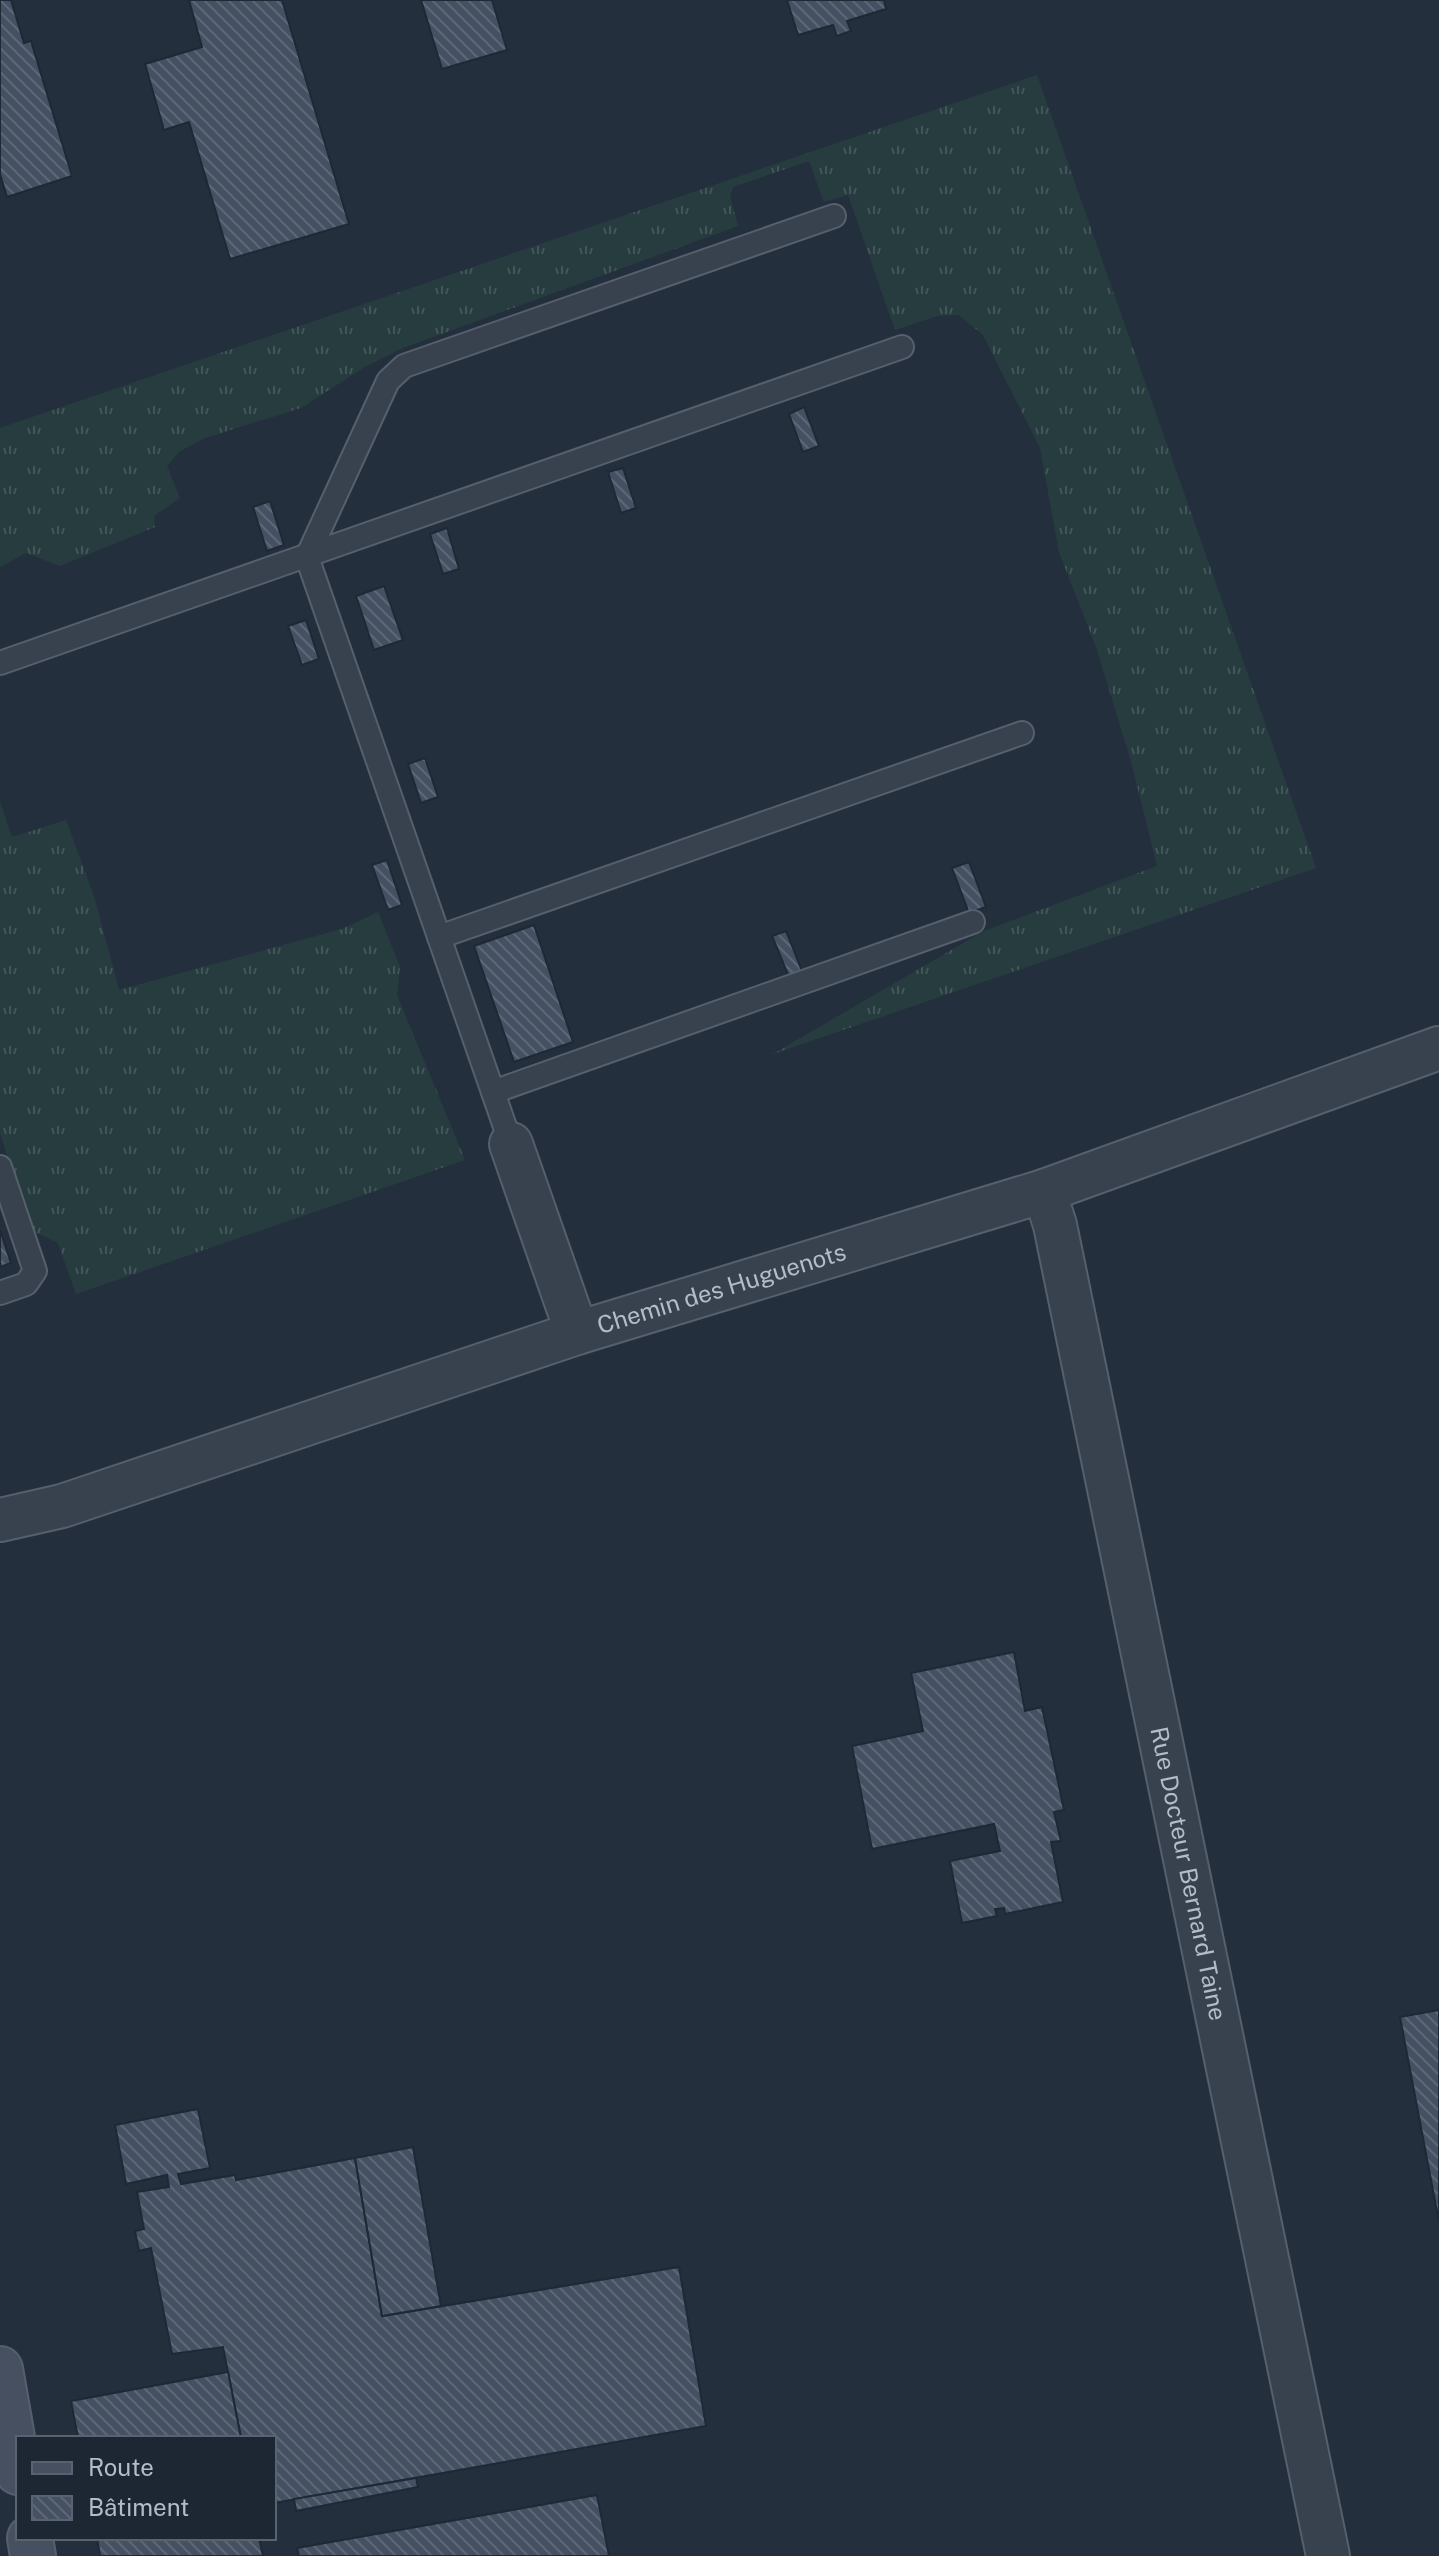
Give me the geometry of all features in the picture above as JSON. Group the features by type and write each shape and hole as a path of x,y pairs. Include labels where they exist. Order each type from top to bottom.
{"street":[{"name":"Chemin des Huguenots","path":"0,1520 62,1506 577,1333 1044,1191 1439,1048"},
{"path":"511,1144 577,1333"},
{"name":"Rue Docteur Bernard Taine","path":"1044,1191 1055,1225 1328,2556"},
{"path":"0,2369 16,2461"}],"lane":[{"path":"511,1144 307,557 388,381 404,366 834,216"},
{"path":"0,663 902,347"},
{"path":"439,937 1022,733"},
{"path":"493,1092 973,922"},
{"path":"0,1167 35,1271 26,1284 0,1293"}],"green space":[{"path":"1037,75 1316,868 773,1054 984,931 1157,866 1131,761 1096,647 1059,552 1040,448 983,335 959,315 937,316 895,330 848,195 824,202 809,161 733,187 730,196 738,226 403,348 363,368 301,408 205,438 180,451 167,466 180,498 154,516 155,527 60,566 26,553 0,567 0,428"},
{"path":"0,801 12,837 66,820 95,899 119,990 342,929 378,912 400,967 397,995 465,1160 76,1294 58,1243 31,1230 0,1133"}],"building":[{"path":"0,0 11,0 24,43 31,41 72,176 7,197 0,174"},
{"path":"189,0 282,0 349,224 230,259 189,122 164,130 145,64 202,47"},
{"path":"421,0 492,0 507,50 442,69"},
{"path":"787,0 884,0 886,9 847,21 851,31 837,36 833,25 798,35"},
{"path":"804,407 819,446 803,452 789,414"},
{"path":"623,468 636,508 621,513 608,472"},
{"path":"270,501 284,545 267,551 253,507"},
{"path":"447,528 459,569 443,574 430,534"},
{"path":"384,586 403,640 374,650 356,596"},
{"path":"306,620 319,659 302,665 288,626"},
{"path":"425,758 438,797 421,803 408,764"},
{"path":"387,860 402,905 388,910 372,865"},
{"path":"969,862 986,907 969,913 952,868"},
{"path":"534,925 573,1042 514,1062 474,946"},
{"path":"786,931 802,971 789,977 772,936"},
{"path":"0,1230 11,1263 0,1267"},
{"path":"1014,1652 1025,1711 1042,1707 1064,1810 1054,1812 1061,1841 1051,1842 1063,1902 1005,1914 1004,1908 995,1909 997,1916 962,1923 950,1861 1000,1851 994,1824 872,1849 852,1746 923,1731 911,1673"},
{"path":"1439,2010 1439,2222 1400,2017"},
{"path":"198,2109 210,2168 178,2174 181,2184 235,2175 236,2180 355,2158 382,2316 679,2267 706,2426 276,2503 276,2436 241,2436 223,2347 172,2354 151,2248 139,2251 135,2231 144,2229 137,2192 169,2187 167,2175 126,2184 115,2125"},
{"path":"413,2147 441,2306 382,2316 355,2158"},
{"path":"228,2372 241,2436 78,2436 71,2401"},
{"path":"416,2478 418,2487 296,2511 294,2499"},
{"path":"597,2495 609,2556 299,2556 297,2548"},
{"path":"97,2540 259,2540 263,2556 100,2556"}]}
